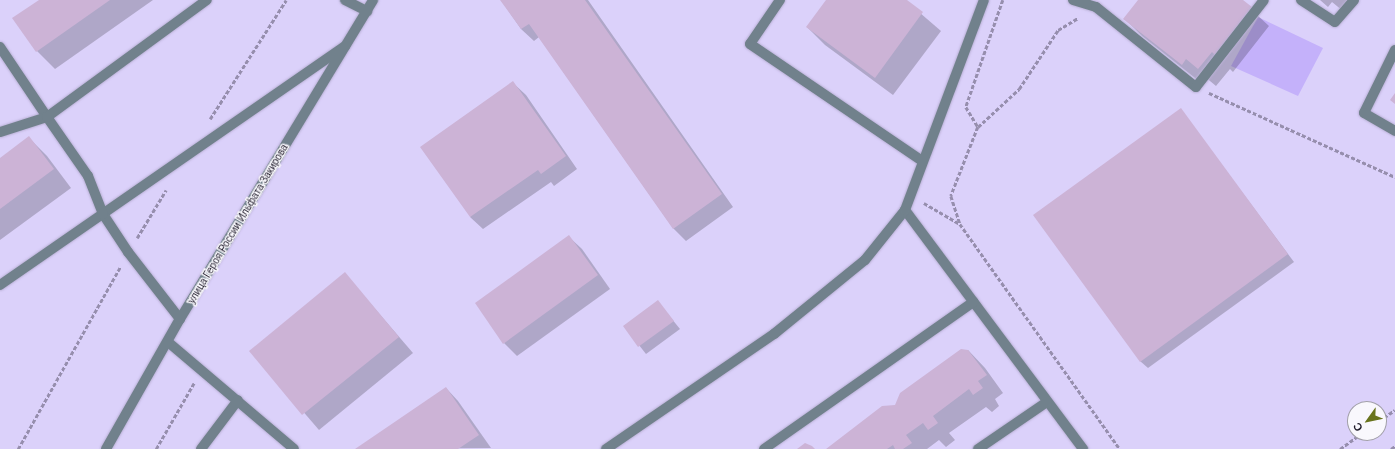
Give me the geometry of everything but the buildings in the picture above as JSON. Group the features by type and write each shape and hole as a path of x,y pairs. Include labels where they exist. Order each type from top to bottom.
{"street":[{"path":"0,132 47,117 207,0"},
{"path":"345,0 367,11"},
{"name":"улица Героя России Ильфата Закирова","path":"106,449 180,319 373,0"},
{"path":"780,0 750,44 922,161"},
{"path":"606,449 774,334 865,260 906,210 922,161 984,0"},
{"path":"1073,0 1098,4 1196,88 1264,0"},
{"path":"1301,0 1335,22 1354,0"},
{"path":"0,285 103,214 190,151 348,43"},
{"path":"0,47 88,176 103,214 128,252 180,319"},
{"path":"1395,50 1364,113 1395,131"},
{"path":"906,210 1083,449"},
{"path":"764,449 973,302"},
{"path":"168,342 294,449"},
{"path":"201,449 238,400"},
{"path":"978,449 1047,402"}],"path":[{"path":"207,125 286,0"},
{"path":"978,126 966,107 1003,0"},
{"path":"1098,4 1058,30 1019,88 978,126 951,196 960,224 1120,449"},
{"path":"1196,88 1395,177"},
{"path":"18,449 128,252 167,188"},
{"path":"910,195 960,224"},
{"path":"156,449 201,370"},
{"path":"1340,449 1351,441"},
{"path":"1391,449 1395,446"}],"shaded area":[{"path":"1258,17 1323,48 1298,96 1231,66"}]}
